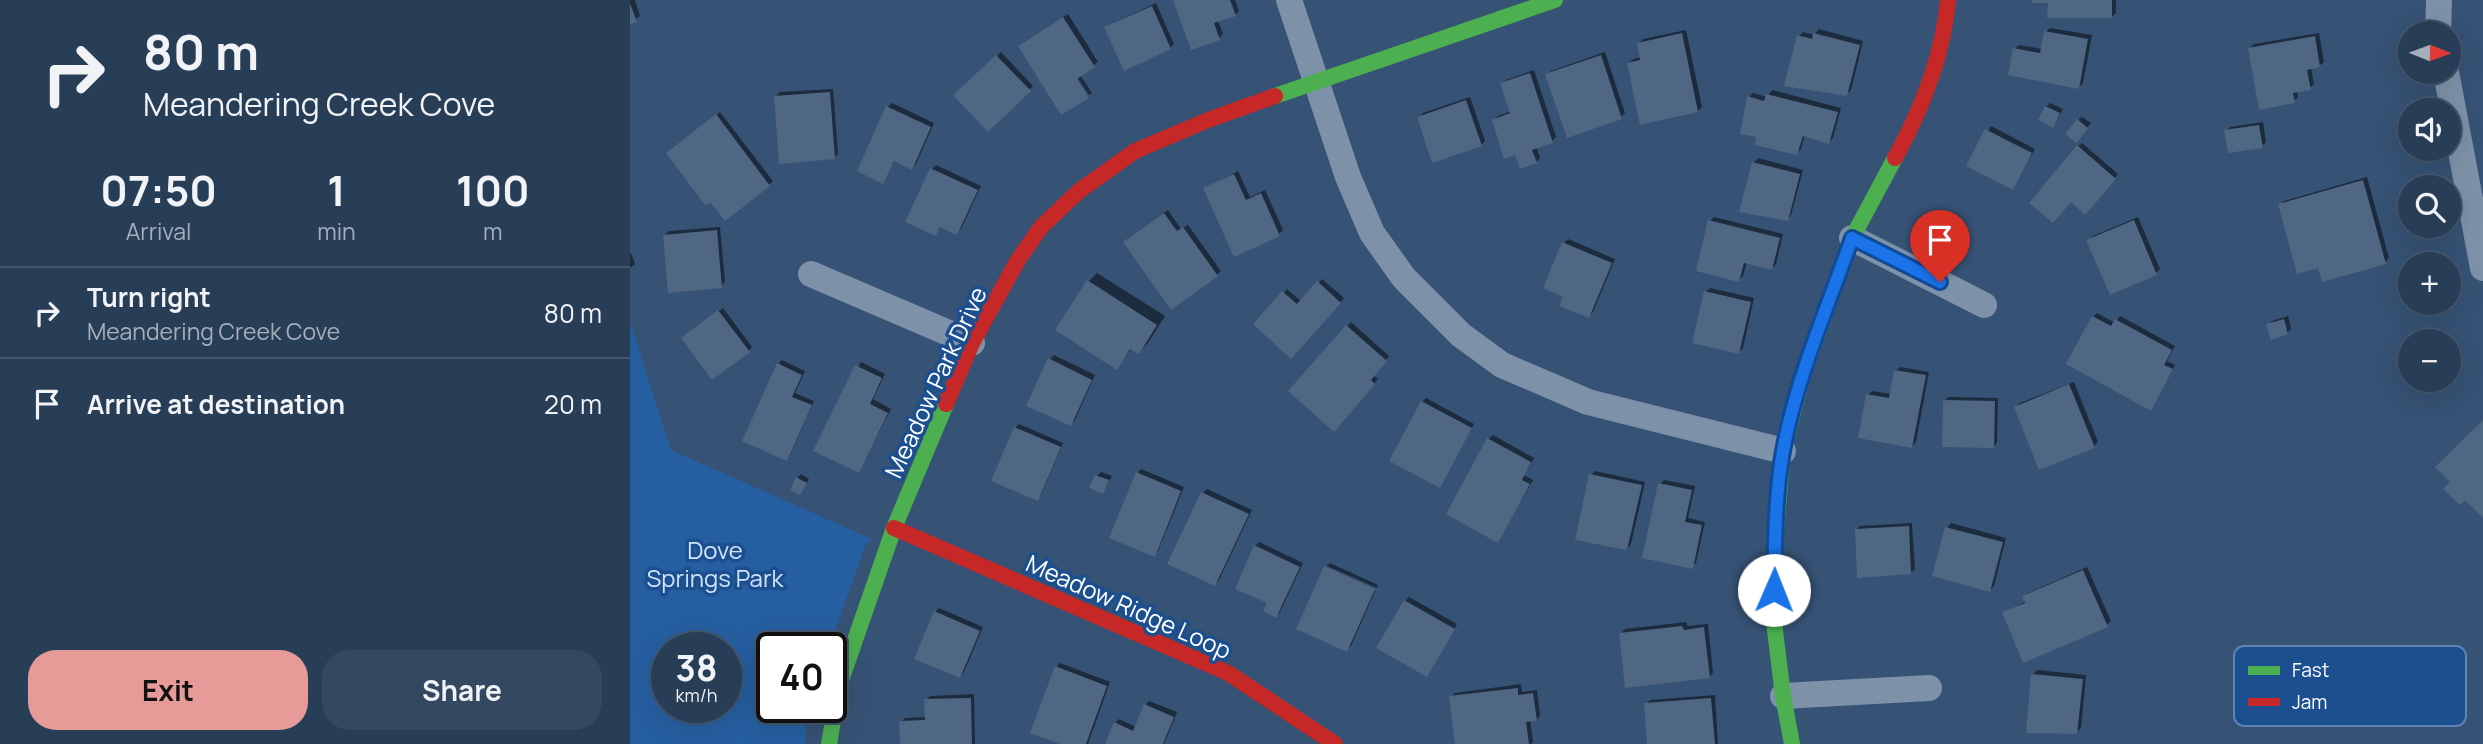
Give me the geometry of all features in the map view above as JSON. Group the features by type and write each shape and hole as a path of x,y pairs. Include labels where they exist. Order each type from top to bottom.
{"street":[{"path":"1289,0 1348,177 1372,233 1404,278 1461,335 1502,365 1588,402 1783,451"},
{"name":"Meadow Park Drive","path":"829,744 839,686 894,528 972,343 1018,260 1041,227 1079,191 1135,151 1208,120 1316,81 1555,0"},
{"path":"1792,744 1773,614 1775,541 1783,451 1803,375 1852,238 1916,120 1934,71 1946,23 1948,0"},
{"path":"2438,21 2439,0"},
{"path":"2448,84 2483,268"},
{"path":"1852,238 1984,305"},
{"path":"811,274 972,343"},
{"name":"Meadow Ridge Loop","path":"894,528 1228,673 1335,744"},
{"path":"1783,696 1929,688"}],"green space":[{"name":"Dove Springs Park","path":"630,322 671,450 872,539 866,544 834,632 756,632 756,723 806,723 806,744 630,744"}],"building":[{"path":"1173,0 1230,0 1236,16 1214,23 1220,40 1191,50"},
{"path":"2032,0 2112,0 2112,18 2047,18 2048,3 2032,3"},
{"path":"630,3 637,22 630,24"},
{"path":"1152,6 1171,49 1124,71 1104,27"},
{"path":"1063,17 1095,67 1077,79 1089,98 1061,115 1018,46"},
{"path":"2044,31 2088,39 2079,89 2008,75 2013,48 2040,53"},
{"path":"1682,33 1698,112 1640,125 1627,63 1640,60 1637,43"},
{"path":"1813,33 1860,45 1847,96 1784,86 1797,35 1812,39"},
{"path":"2315,36 2320,67 2307,70 2311,90 2293,93 2295,103 2259,110 2248,48"},
{"path":"996,55 1031,91 988,132 953,95"},
{"path":"1601,55 1622,119 1567,138 1545,74"},
{"path":"1530,73 1553,143 1532,150 1537,163 1520,169 1515,155 1504,159 1492,120 1510,113 1500,83"},
{"path":"830,92 835,159 779,164 774,96"},
{"path":"1766,94 1838,112 1829,144 1803,136 1797,155 1755,145 1756,137 1740,134 1747,96 1764,101"},
{"path":"1466,100 1482,146 1432,163 1417,117"},
{"path":"886,106 931,127 912,170 894,161 883,184 857,171"},
{"path":"2045,106 2060,113 2053,128 2038,120"},
{"path":"716,114 770,186 725,221 711,203 705,205 666,153"},
{"path":"2077,119 2088,128 2077,143 2065,134"},
{"path":"2259,125 2263,148 2228,153 2224,130"},
{"path":"1985,129 2032,153 2013,190 1966,166"},
{"path":"2077,145 2116,179 2085,215 2071,202 2053,223 2029,203"},
{"path":"1752,162 1800,174 1788,221 1739,212"},
{"path":"930,168 978,190 957,235 940,227 936,236 905,222"},
{"path":"1234,174 1246,200 1261,193 1280,236 1234,257 1203,188"},
{"path":"2363,180 2386,264 2322,282 2318,268 2297,274 2278,204"},
{"path":"1164,213 1177,231 1183,227 1218,276 1171,310 1123,242"},
{"path":"1708,220 1780,238 1772,270 1744,263 1739,282 1696,271"},
{"path":"2134,220 2157,275 2110,295 2086,240"},
{"path":"717,230 722,288 668,293 663,235"},
{"path":"1562,242 1612,263 1589,318 1559,306 1563,297 1543,288"},
{"path":"1087,280 1157,325 1139,354 1130,349 1117,370 1055,330"},
{"path":"1317,281 1341,303 1291,359 1253,324 1282,291 1297,304"},
{"path":"1704,291 1751,302 1739,354 1692,343"},
{"path":"718,310 750,352 712,380 681,338"},
{"path":"2092,316 2111,326 2115,319 2172,350 2164,365 2173,369 2151,411 2066,364"},
{"path":"2284,319 2288,334 2271,340 2266,324"},
{"path":"1346,325 1387,361 1371,380 1375,384 1334,432 1288,391"},
{"path":"1048,358 1092,380 1071,426 1026,406"},
{"path":"777,363 802,375 792,397 812,405 787,461 742,441"},
{"path":"855,365 882,378 870,404 888,413 859,473 813,451"},
{"path":"1894,370 1926,375 1912,448 1858,438 1866,394 1889,398"},
{"path":"2069,384 2095,448 2039,470 2014,407"},
{"path":"1943,400 1995,401 1994,448 1942,447"},
{"path":"1421,401 1472,428 1440,488 1389,461"},
{"path":"2483,420 2483,518 2465,500 2460,505 2443,489 2450,482 2435,467"},
{"path":"1014,427 1061,447 1038,501 991,481"},
{"path":"1487,438 1531,462 1522,480 1530,484 1498,543 1446,514"},
{"path":"1136,472 1181,491 1155,557 1109,538"},
{"path":"1589,474 1642,485 1627,550 1575,540"},
{"path":"1095,475 1109,480 1103,494 1089,488"},
{"path":"796,477 807,483 800,495 790,490"},
{"path":"1658,483 1692,490 1685,522 1702,525 1693,569 1642,558"},
{"path":"1201,492 1249,514 1215,586 1167,564"},
{"path":"1909,526 1911,574 1857,578 1855,529"},
{"path":"1945,527 2003,542 1990,592 1932,576"},
{"path":"1254,545 1300,567 1276,618 1263,611 1267,603 1235,589"},
{"path":"1324,566 1375,589 1347,652 1296,629"},
{"path":"2083,570 2108,627 2023,663 2002,612 2025,603 2022,596"},
{"path":"1404,600 1455,629 1427,677 1376,648"},
{"path":"934,611 980,631 960,678 914,659"},
{"path":"1682,626 1684,630 1704,627 1710,678 1625,688 1619,633"},
{"path":"1055,666 1107,686 1086,744 1060,744 1030,733"},
{"path":"2031,674 2083,679 2077,734 2026,733"},
{"path":"1518,688 1518,695 1533,693 1537,721 1526,722 1529,744 1455,744 1449,696"},
{"path":"971,698 972,744 900,744 899,721 925,720 924,699"},
{"path":"1711,698 1715,744 1647,744 1644,703"},
{"path":"1144,704 1174,717 1163,744 1105,744 1114,722 1133,731"}],"traffic: fast":[{"path":"1275,96 1555,0"},
{"path":"1792,744 1773,614 1775,541 1783,451 1803,375 1852,238 1895,158"},
{"path":"829,744 839,686 894,528 946,404"}],"traffic: jam":[{"path":"1895,158 1930,82 1941,42 1948,0"},
{"path":"946,404 972,343 1018,260 1041,227 1079,191 1135,151 1208,120 1275,96"},
{"path":"894,528 1228,673 1335,744"}],"route":[{"path":"1774,590 1775,541 1783,451 1803,375 1852,238 1940,282"}]}
